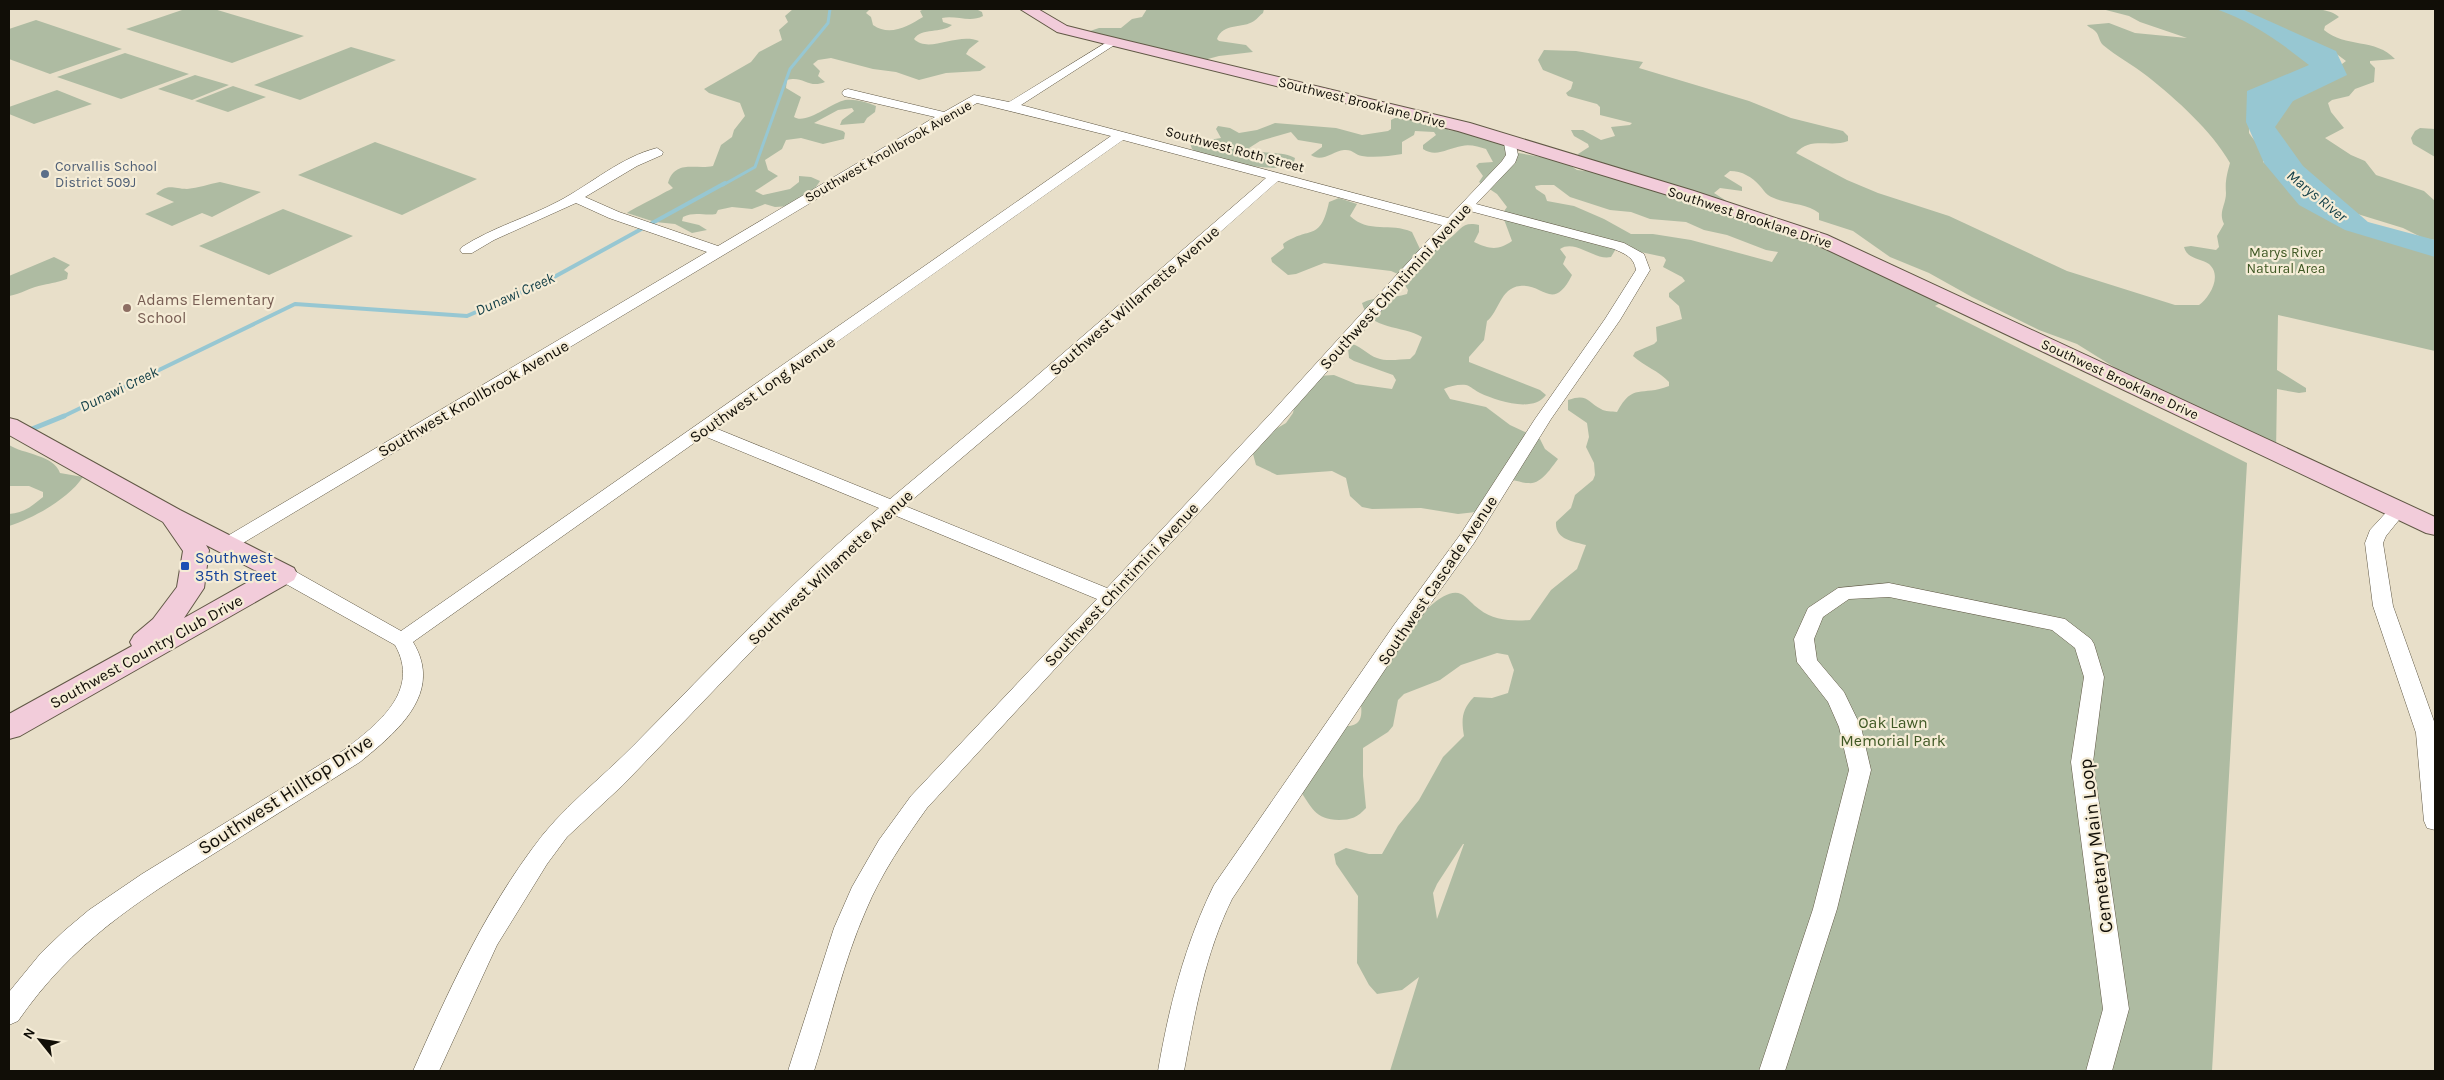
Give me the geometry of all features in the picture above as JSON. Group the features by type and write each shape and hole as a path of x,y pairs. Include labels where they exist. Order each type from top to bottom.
{"street":[{"name":"Southwest Brooklane Drive","path":"1028,9 1062,28 1112,42 1428,117 1746,213 1820,239 2435,527"},
{"path":"1011,106 1112,42"},
{"path":"848,93 945,116"},
{"name":"Southwest Knollbrook Avenue","path":"226,545 945,116 977,99 1011,106"},
{"name":"Southwest Roth Street","path":"1011,106 1451,223"},
{"name":"Southwest Long Avenue","path":"402,640 1121,136"},
{"name":"Southwest Chintimini Avenue","path":"801,1071 846,928 860,896 900,826 961,756 1278,416 1451,223 1508,163 1512,155 1510,143"},
{"path":"467,250 488,237 574,197 630,164 657,152"},
{"name":"Southwest Willamette Avenue","path":"426,1071 488,938 539,857 559,830 621,772 782,606 892,507 1276,176"},
{"path":"574,197 614,215 719,251"},
{"name":"Southwest Cascade Avenue","path":"1171,1071 1179,1017 1194,960 1209,918 1223,892 1402,630 1467,539 1543,419 1612,320 1643,270 1641,259 1619,246 1467,206"},
{"path":"9,425 171,516 284,574"},
{"path":"704,430 1111,597"},
{"path":"2398,510 2383,527 2374,543 2379,586 2383,606 2420,708 2426,734 2435,821"},
{"path":"108,673 163,626 190,588 196,550 171,516"},
{"name":"Southwest Hilltop Drive","path":"9,1013 28,984 54,954 75,935 162,874 319,776 369,742 402,706 415,677 415,660 402,640 284,574"},
{"name":"Southwest Country Club Drive","path":"9,728 284,574"},
{"name":"Cemetary Main Loop","path":"1772,1071 1825,909 1860,770 1850,727 1838,698 1807,662 1804,639 1815,613 1845,594 1890,590 2058,624 2084,644 2094,677 2082,762 2116,1009 2099,1071"}],"green space":[{"path":"2306,8 2331,12 2339,17 2325,26 2324,30 2332,36 2379,48 2395,59 2370,61 2375,68 2374,82 2355,89 2349,96 2332,100 2328,103 2331,112 2344,128 2325,138 2351,155 2365,161 2376,175 2424,191 2435,201 2435,240 2423,238 2403,228 2338,208 2264,122 2346,61 2334,52 2239,9"},
{"path":"185,9 214,9 304,36 232,63 126,29"},
{"path":"793,9 870,9 866,13 871,17 873,25 886,30 905,27 923,17 920,11 924,9 978,10 982,12 983,16 973,19 942,18 943,22 952,25 948,28 922,33 914,39 920,43 927,44 962,39 979,41 966,54 986,67 980,71 946,73 919,80 896,72 873,69 831,58 818,60 813,64 820,71 818,76 825,82 814,84 797,79 787,80 786,88 801,97 794,117 799,119 812,116 845,100 861,101 876,106 875,112 864,123 840,125 842,120 854,111 852,108 838,110 814,123 843,131 845,133 844,139 823,144 801,138 786,140 782,149 765,160 768,170 778,176 755,191 763,195 790,189 799,182 799,176 811,177 820,181 798,203 791,206 775,207 765,204 752,209 732,207 718,210 716,214 687,215 683,217 682,221 699,225 707,230 692,233 675,224 655,222 627,213 673,188 668,183 671,176 681,168 713,166 721,145 732,137 734,130 745,116 740,103 709,93 704,89 751,62 759,52 782,40 779,30 788,22 785,16"},
{"path":"1147,9 1264,9 1263,13 1254,21 1228,28 1217,39 1219,41 1246,45 1253,52 1219,56 1204,60 1098,36 1090,31 1099,28 1121,28 1132,19 1142,17"},
{"name":"Oak Lawn Memorial Park","path":"2102,9 2230,9 2317,61 2249,116 2249,133 2262,149 2263,162 2326,207 2435,247 2435,351 2278,315 2277,370 2306,388 2306,392 2299,393 2277,389 2276,453 2146,387 2077,344 2039,330 1972,297 1929,273 1890,257 1853,231 1819,220 1819,213 1814,209 1774,198 1746,175 1730,171 1724,176 1742,187 1742,191 1720,188 1714,193 1733,205 1813,238 1942,302 1935,306 2247,463 2212,1071 1390,1071 1419,977 1402,990 1377,994 1369,985 1357,963 1358,896 1336,864 1334,854 1346,848 1369,854 1382,854 1398,826 1419,800 1443,757 1464,736 1463,715 1470,701 1474,697 1492,698 1508,693 1514,670 1508,655 1497,653 1461,665 1440,680 1404,694 1398,700 1393,726 1388,732 1363,748 1366,808 1357,816 1343,820 1324,818 1314,811 1299,789 1339,726 1353,725 1360,720 1360,697 1405,633 1435,602 1449,594 1461,594 1491,616 1510,620 1530,620 1551,590 1577,569 1586,545 1566,539 1558,533 1556,522 1571,508 1575,495 1593,480 1595,475 1594,463 1586,447 1589,437 1587,423 1568,410 1568,400 1580,397 1587,399 1603,410 1617,412 1633,393 1669,386 1669,382 1665,378 1633,356 1635,352 1657,341 1656,327 1682,319 1679,306 1669,297 1669,293 1685,281 1682,277 1663,267 1666,260 1664,257 1617,247 1611,257 1598,256 1579,248 1566,247 1560,249 1566,257 1563,264 1572,275 1565,286 1559,292 1553,294 1548,294 1528,286 1520,286 1508,291 1487,321 1484,340 1469,357 1469,362 1540,390 1546,395 1533,403 1514,404 1478,392 1466,385 1444,389 1450,399 1486,407 1510,425 1540,439 1545,449 1558,459 1552,467 1541,479 1533,483 1512,480 1476,512 1458,514 1421,508 1372,509 1362,507 1350,496 1346,478 1332,471 1277,475 1256,465 1253,454 1274,430 1286,423 1293,413 1296,397 1318,376 1334,375 1356,384 1392,389 1396,380 1393,375 1349,358 1348,348 1352,344 1381,359 1410,359 1415,354 1422,337 1379,323 1366,312 1362,303 1372,299 1407,294 1408,290 1398,274 1391,271 1324,263 1296,274 1288,275 1272,262 1271,258 1284,248 1283,244 1292,238 1318,228 1326,215 1329,202 1339,198 1357,204 1350,216 1365,225 1404,229 1412,232 1420,249 1444,242 1462,227 1469,224 1479,225 1479,232 1474,242 1498,248 1512,241 1502,214 1507,207 1497,194 1479,182 1483,176 1476,166 1479,163 1493,162 1486,149 1468,145 1437,153 1428,152 1423,149 1423,145 1436,135 1434,132 1415,131 1414,135 1402,142 1402,154 1372,157 1362,156 1347,150 1319,158 1315,157 1311,155 1322,147 1322,144 1298,140 1291,132 1260,141 1249,148 1251,151 1281,154 1295,158 1293,166 1284,168 1257,167 1226,161 1192,149 1190,143 1221,138 1216,129 1218,126 1230,128 1239,133 1257,130 1275,123 1336,128 1362,135 1388,131 1391,129 1391,120 1399,116 1446,124 1448,130 1497,137 1513,152 1563,161 1577,170 1621,175 1580,157 1578,154 1589,147 1588,144 1574,136 1571,130 1583,130 1601,140 1615,136 1611,127 1630,125 1632,123 1600,115 1600,107 1597,104 1568,96 1566,93 1571,89 1573,82 1543,70 1538,60 1544,50 1576,51 1643,62 1639,68 1749,101 1791,118 1843,131 1848,136 1848,141 1808,145 1796,153 1847,180 1878,193 1949,216 2067,271 2175,305 2199,305 2210,292 2215,280 2215,274 2209,264 2188,254 2184,247 2191,246 2216,250 2219,247 2217,236 2224,224 2222,212 2226,197 2226,181 2230,163 2193,116 2147,76 2103,45 2096,32 2087,25 2109,23 2135,33 2187,38 2140,22 2129,16","holes":["1554,185 1570,197 1610,210 1631,212 1650,219 1686,222 1704,230 1727,235 1766,250 1778,252 1772,262 1691,240 1653,234 1631,234 1604,219 1574,206 1547,201 1545,195 1536,189 1535,186","1464,844 1437,919 1433,893"]},
{"path":"36,20 122,49 50,74 9,59 9,29"},
{"path":"351,47 396,60 300,100 254,85"},
{"path":"125,53 189,74 121,99 57,77"},
{"path":"195,75 229,85 192,100 158,89"},
{"path":"233,86 266,97 228,112 195,101"},
{"path":"57,90 92,104 34,124 9,114 9,107"},
{"path":"2420,128 2435,129 2435,157 2413,144 2411,138 2415,131"},
{"path":"375,142 477,179 402,215 298,175"},
{"path":"220,182 261,192 212,217 202,213 172,226 145,214 174,202 156,194 164,189 171,187 195,188"},
{"path":"283,209 353,236 269,275 199,246"},
{"path":"54,257 70,265 64,270 68,273 67,279 9,296 9,276"},
{"path":"9,445 51,462 60,473 83,477 69,493 50,507 9,526 9,514 23,511 31,506 43,497 43,492 29,486 9,486"}],"water":[{"name":"Marys River","path":"2216,9 2242,9 2336,51 2347,75 2293,101 2275,127 2303,166 2368,222 2435,240 2435,257 2345,230 2299,205 2264,163 2246,122 2247,91 2309,65 2265,33"}],"waterway":[{"name":"Dunawi Creek","path":"723,185 755,167 790,69 828,23 830,9"},
{"name":"Dunawi Creek","path":"62,417 295,304 467,316 545,282 725,183"},
{"name":"Dunawi Creek","path":"27,431 64,416"}],"place":[{"name":"Corvallis School District 509J","path":"45,174"},
{"name":"Adams Elementary School","path":"127,308"},
{"name":"Southwest 35th Street","path":"185,566"}],"park label":[{"name":"Marys River Natural Area","path":"2286,260"}]}
